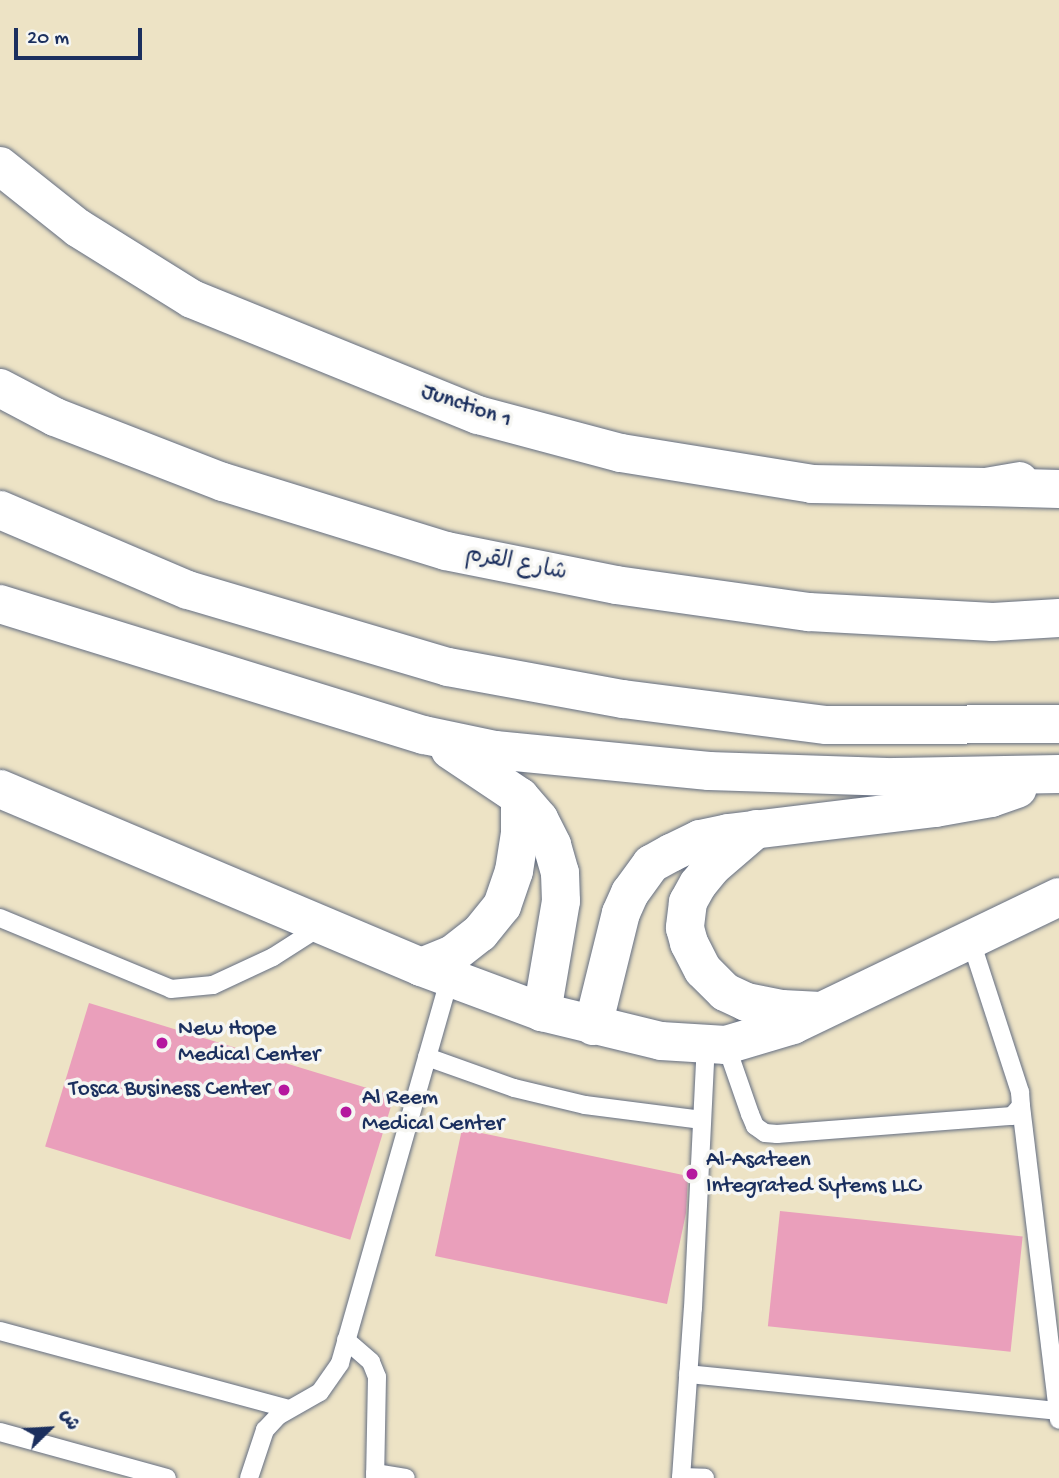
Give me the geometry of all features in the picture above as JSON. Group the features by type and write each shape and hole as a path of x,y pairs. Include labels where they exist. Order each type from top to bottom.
{"main road":[{"name":"Junction 1","path":"0,166 78,228 192,299 478,415 621,453 812,484 986,487"},
{"name":"شارع القرم","path":"0,388 54,417 223,482 446,551 616,586 809,612 993,622 1059,618"},
{"path":"986,487 1059,474"},
{"path":"986,487 1059,489"},
{"path":"0,510 188,590 448,667 623,699 826,725 1059,724"},
{"path":"0,604 424,735 495,750 709,771 894,777 1059,775"},
{"path":"424,735 468,760 520,797 539,819 552,845 560,873 561,901 542,1012"},
{"path":"593,1026 621,913 638,879 651,864 700,839 756,829 935,808 991,798 1059,775"},
{"path":"0,789 436,973 542,1012 661,1041 716,1045 757,1037 825,1011 970,937 1059,897"},
{"path":"436,973 462,947 481,933 502,906 516,859 520,834 520,797"},
{"path":"756,829 712,867 698,884 688,902 685,928 689,943 703,970 725,992 746,1002 782,1009 825,1011"}],"lane":[{"path":"0,918 171,989 213,985 273,957 324,925"},
{"path":"688,1374 1058,1417 1020,1092 970,937"},
{"path":"249,1478 265,1430 289,1409 305,1403 332,1379 346,1340 428,1057 436,973"},
{"path":"716,1045 755,1126 765,1133 999,1118 1012,1116 1021,1106"},
{"path":"705,1478 681,1477 702,1120 716,1045"},
{"path":"428,1057 514,1088 585,1105 702,1120"},
{"path":"0,1331 289,1409"},
{"path":"346,1340 371,1362 377,1377 375,1476 406,1478"},
{"path":"0,1432 167,1478"}],"building":[{"path":"89,1003 394,1096 350,1240 45,1146"},
{"path":"462,1129 688,1176 686,1213 667,1304 435,1256"},
{"path":"780,1211 1023,1237 1011,1352 768,1326"}],"place":[{"name":"New Hope Medical Center","path":"162,1043"},
{"name":"Tosca Business Center","path":"284,1090"},
{"name":"Al Reem Medical Center","path":"346,1112"},
{"name":"Al-Asateen Integrated Sytems LLC","path":"692,1174"}]}
